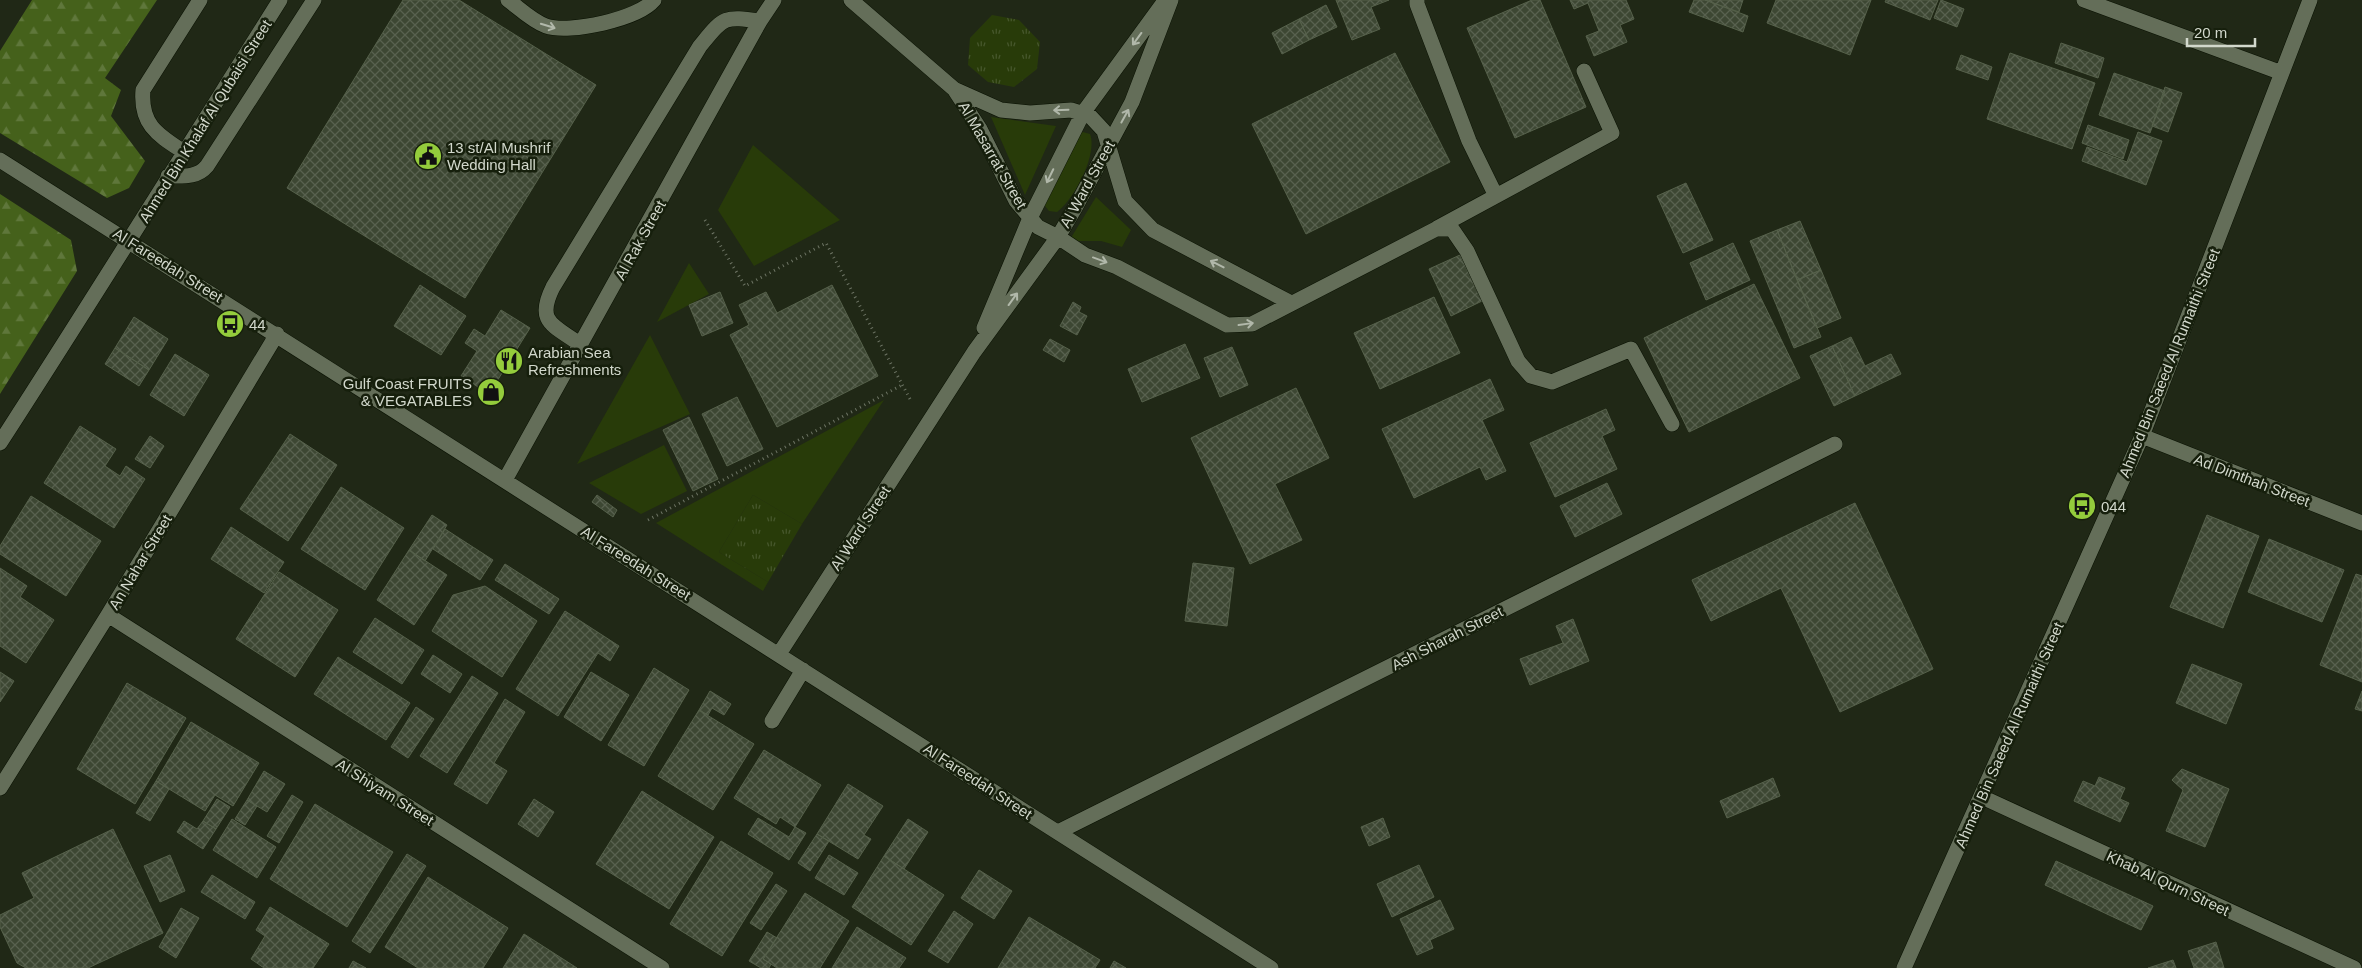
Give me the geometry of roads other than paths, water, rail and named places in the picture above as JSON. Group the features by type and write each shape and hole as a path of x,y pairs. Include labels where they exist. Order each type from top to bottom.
{"street":[{"path":"184,152 155,133 146,118 142,103 143,90 200,0"},
{"name":"Ahmed Bin Khalaf Al Qubaisi Street","path":"0,443 130,241 168,176 280,0"},
{"path":"168,176 194,176 203,172 314,0"},
{"path":"508,0 543,25 554,28 570,28 634,14 654,0"},
{"name":"Al Rak Street","path":"506,480 760,21 774,0"},
{"name":"Al Masarrat Street","path":"850,0 954,89 980,129 1016,201 1038,227 1058,237 1085,255 1117,266 1227,325 1252,324 1291,302 1436,229 1612,133 1584,71"},
{"name":"Al Ward Street","path":"974,352 1030,218 1083,113 1166,0"},
{"name":"Al Ward Street","path":"779,654 974,352 1058,237 1132,102 1171,0"},
{"path":"1417,0 1469,140 1496,196"},
{"path":"2084,0 2282,73"},
{"name":"Ahmed Bin Saeed Al Rumaithi Street","path":"1904,968 2142,436 2310,0"},
{"path":"581,345 549,322 545,315 545,304 553,287 700,46 718,24 733,17 760,21"},
{"name":"Al Masarrat Street","path":"954,89 1002,110 1030,113 1064,110 1083,113"},
{"path":"1083,113 1099,124 1125,201 1152,230 1291,302"},
{"name":"Al Fareedah Street","path":"0,160 1271,968"},
{"path":"1436,229 1452,229 1467,251 1518,361 1531,376 1552,382 1631,348 1672,424"},
{"name":"An Nahar Street","path":"0,788 108,615 276,334"},
{"name":"Ad Dimthah Street","path":"2142,436 2362,523"},
{"name":"Ash Sharah Street","path":"1058,832 1835,444"},
{"name":"Al Shiyam Street","path":"108,615 657,966"},
{"path":"772,721 803,670"},
{"name":"Khab Al Qurn Street","path":"1982,797 2354,968"}],"place":[{"name":"13 st/Al Mushrif Wedding Hall","path":"428,156"},
{"name":"44","path":"230,324"},
{"name":"Arabian Sea Refreshments","path":"509,361"},
{"name":"Gulf Coast FRUITS & VEGATABLES","path":"491,392"},
{"name":"044","path":"2082,506"}]}
